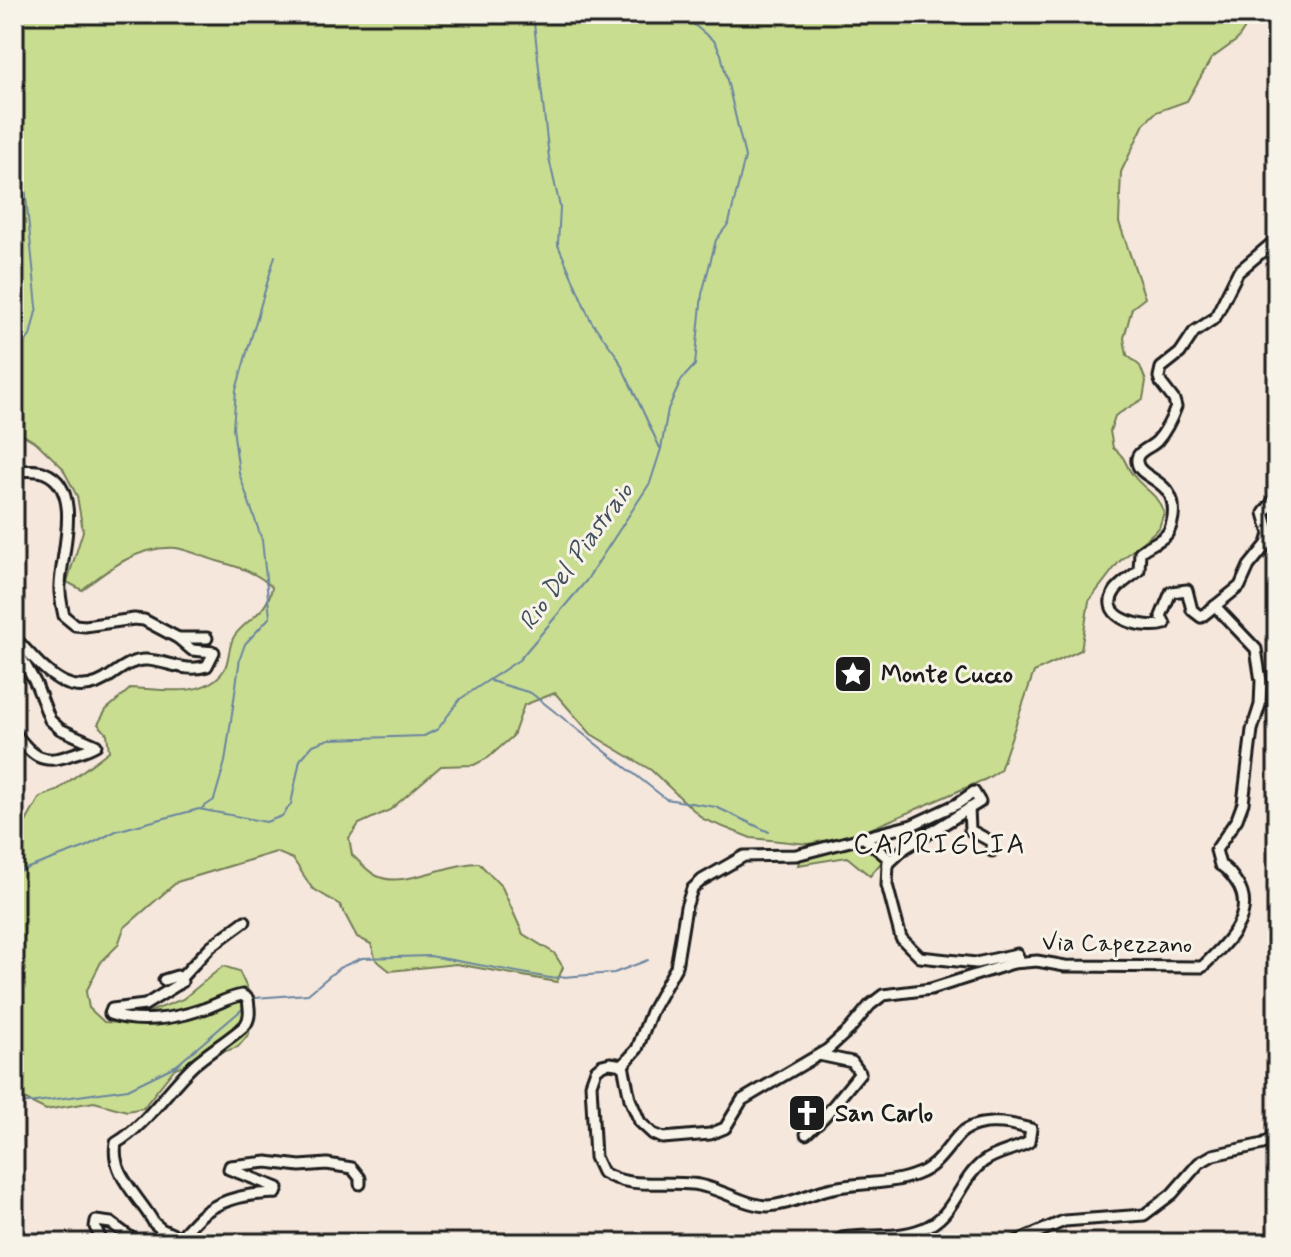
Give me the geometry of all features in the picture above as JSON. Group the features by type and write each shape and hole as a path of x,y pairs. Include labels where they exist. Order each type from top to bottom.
{"street":[{"path":"1277,239 1238,272 1215,318 1194,332 1180,353 1161,368 1161,383 1176,407 1157,441 1138,454 1136,461 1138,467 1172,498 1172,523 1162,539 1140,552 1139,570 1114,592 1111,606 1115,614 1120,618 1158,626 1165,624 1161,616 1171,592 1187,590 1192,610 1201,617 1240,586 1249,566 1267,544 1270,534 1264,513 1277,496"},
{"path":"14,471 43,471 51,476 68,505 59,588 64,616 75,625 85,626 144,620 178,638 192,650 214,652 207,666 188,669 146,660 136,661 94,687 69,685 52,676 17,640 14,645 36,684 50,720 60,729 96,745 49,760 38,758 14,732"},
{"name":"Via Capezzano","path":"1013,963 1037,961 1065,966 1202,967 1235,931 1245,907 1243,892 1226,868 1220,865 1216,850 1237,819 1243,803 1252,730 1260,705 1261,681 1256,649 1215,606"},
{"path":"178,638 207,638"},
{"path":"623,1065 637,1049 651,1012 676,967 686,907 692,889 702,880 744,856 796,855 912,825 957,804 974,792 980,802 905,848 888,864"},
{"path":"969,808 970,830 992,842 992,851"},
{"path":"834,1243 842,1238 895,1235 930,1225 948,1211 970,1176 984,1161 1029,1142 1031,1129 978,1124 966,1128 932,1167 918,1174 884,1183 827,1189 769,1206 704,1186 639,1183 613,1178 602,1172 595,1157 592,1079 602,1065 623,1065 627,1071 627,1091 640,1122 654,1136 710,1134 728,1125 742,1100 819,1055 842,1037 883,995 931,989 1019,959 1017,954 976,963 920,957 901,938 887,885 888,858 863,837"},
{"path":"245,921 211,946 175,988 145,1005 112,1009 110,1014 141,1020 199,1011 227,998 242,995 248,999 250,1012 247,1023 181,1076 129,1136 116,1143 113,1157 117,1169 154,1223 177,1240 203,1214 234,1198 251,1193 276,1193 278,1188 229,1169 230,1166 267,1162 300,1166 327,1164 352,1168 360,1178 360,1184"},
{"path":"164,980 177,976 180,979"},
{"path":"806,1134 860,1073 852,1062 819,1055"},
{"path":"1013,1243 1064,1221 1144,1215 1172,1194 1199,1163 1213,1155 1263,1144 1277,1135"},
{"path":"103,1243 95,1227 96,1221 111,1223 138,1243"}],"green space":[{"path":"14,14 1254,14 1237,40 1211,59 1187,101 1156,112 1144,124 1121,172 1119,222 1145,298 1132,308 1124,338 1127,355 1140,366 1146,381 1143,399 1115,416 1110,431 1113,448 1137,480 1157,499 1164,512 1159,528 1119,562 1089,601 1081,650 1034,672 1000,770 986,779 861,833 808,844 751,838 703,819 651,770 591,734 555,693 524,705 513,736 488,758 474,765 441,766 390,810 359,824 349,838 352,855 374,874 388,879 479,863 502,887 523,934 554,953 563,967 557,982 456,964 390,971 376,960 371,944 357,937 340,905 312,888 293,859 276,852 177,882 124,928 118,945 101,962 86,992 89,1008 104,1022 121,1023 183,999 223,966 239,971 253,1001 249,1034 238,1047 175,1068 143,1108 127,1111 94,1102 46,1110 16,1095 14,1087 22,1043 14,1018 14,843 40,797 56,791 109,751 107,734 98,724 106,710 131,688 194,689 216,679 226,666 235,635 262,609 272,587 247,571 176,548 137,554 82,590 67,582 83,531 77,496 62,467 38,444 14,429"},
{"path":"861,840 885,858 870,876 847,857 798,865 801,855"}],"waterway":[{"path":"14,65 17,42 27,14"},
{"path":"533,14 549,158 560,207 558,245 591,321 617,356 660,448"},
{"name":"Rio Del Piastraio","path":"14,873 83,848 116,831 199,809 266,822 282,816 291,804 300,760 313,745 329,739 424,736 438,729 460,699 519,660 586,581 650,483 661,449 668,409 682,379 695,365 702,294 716,240 729,223 745,157 721,54 715,42 681,14"},
{"path":"14,157 25,187 37,307 30,336 14,357"},
{"path":"202,808 214,800 225,762 240,658 245,644 270,617 262,540 239,473 233,428 236,390 275,256"},
{"path":"491,681 531,693 666,799 716,807 769,832"},
{"path":"251,1001 255,998 308,994 339,968 362,958 430,956 550,978 614,973 648,960"},
{"path":"14,1105 128,1089 177,1065 246,1006"}],"place":[{"name":"Monte Cucco","path":"853,674"},
{"name":"San Carlo","path":"807,1113"}],"district":[{"name":"CAPRIGLIA","path":"940,843"}]}
